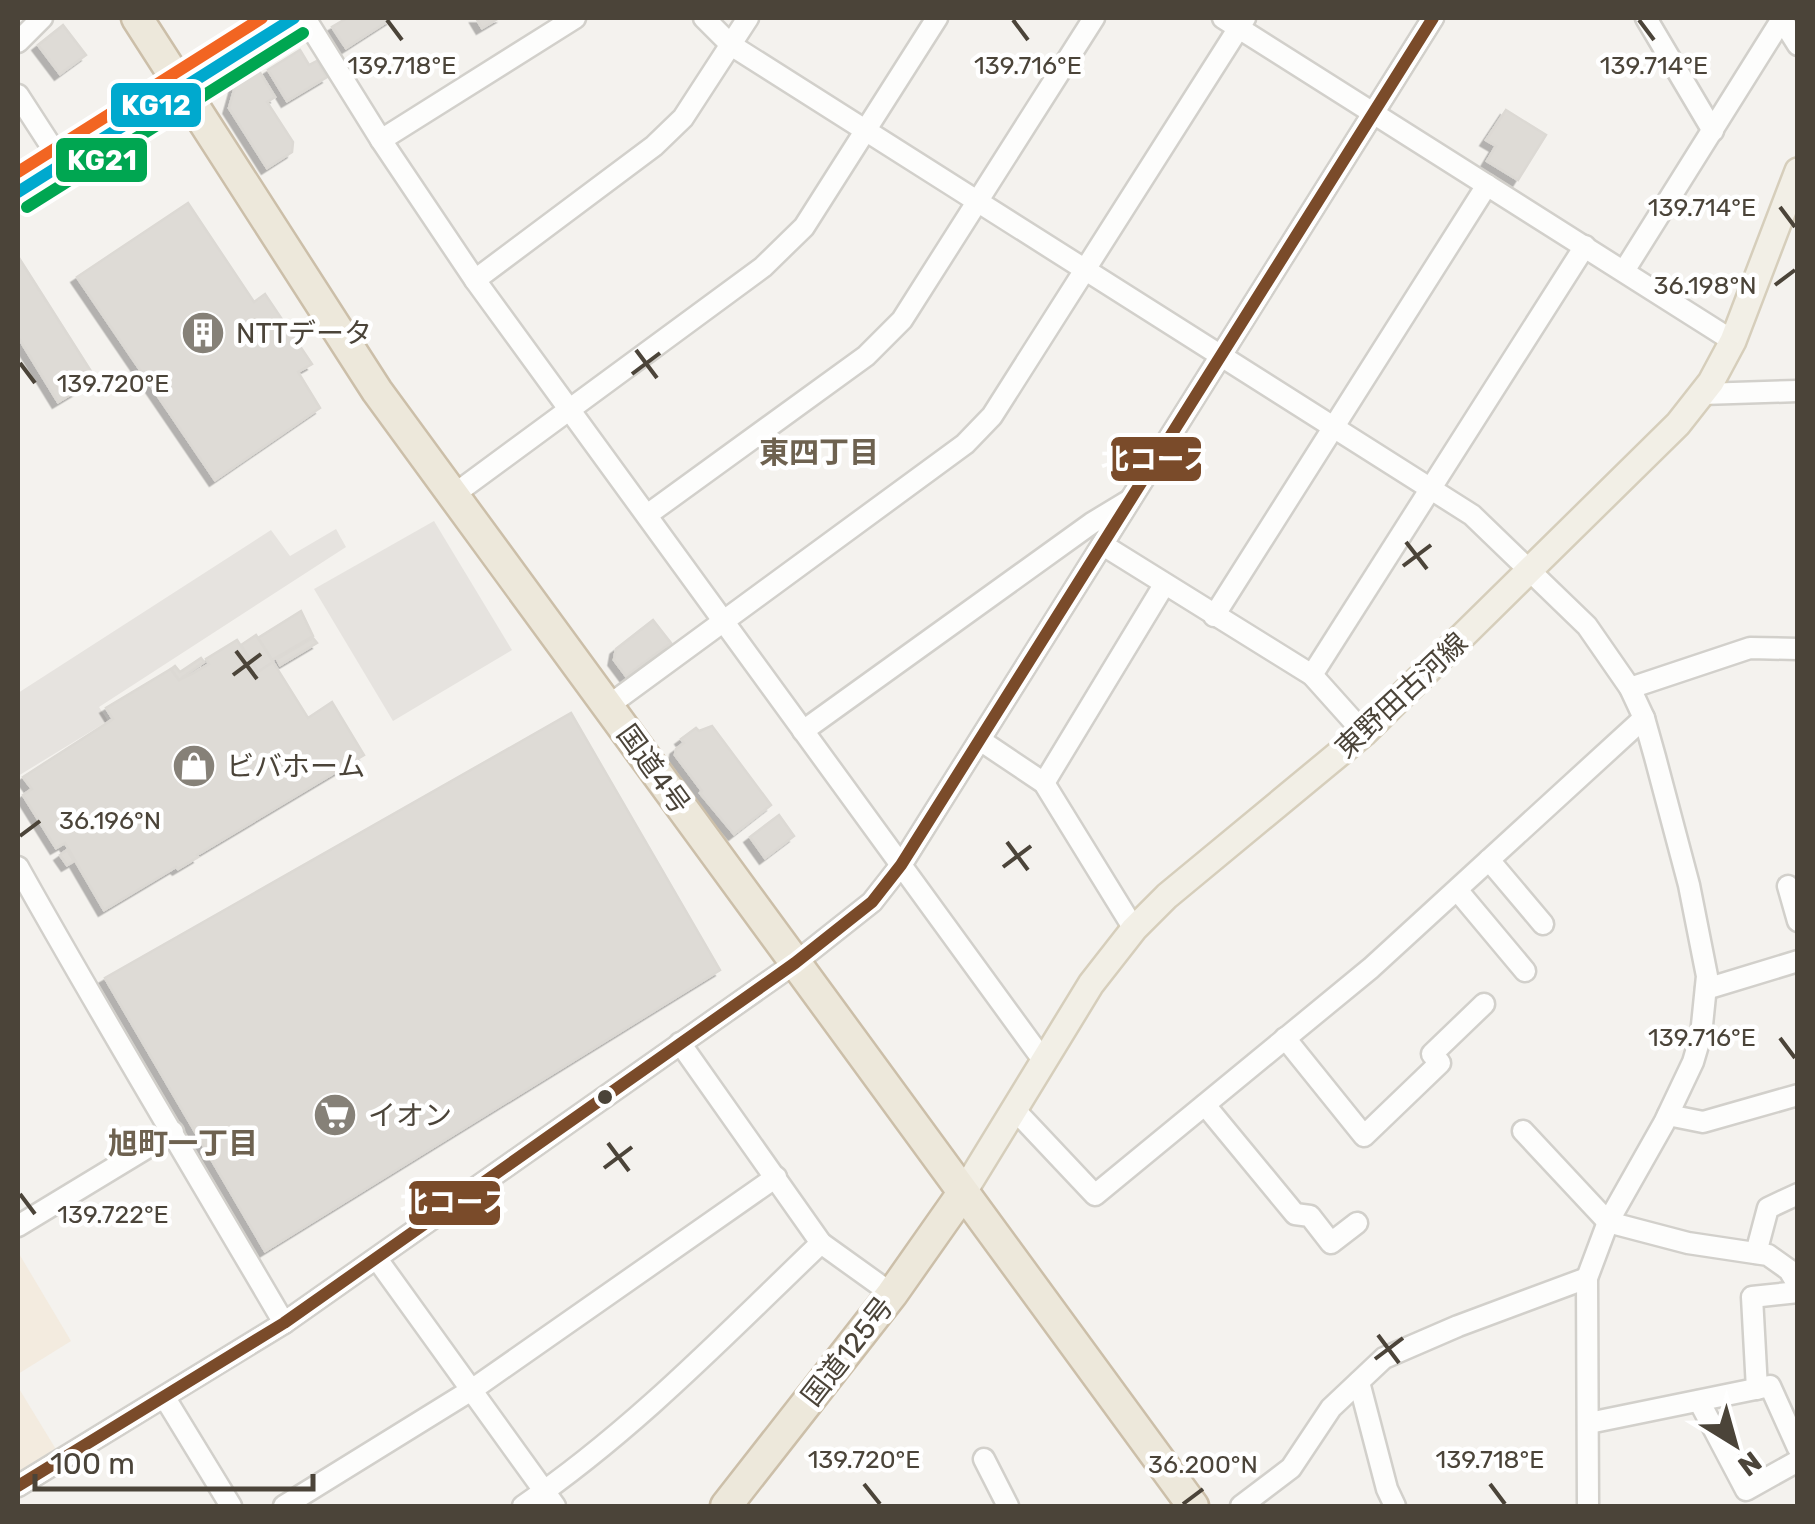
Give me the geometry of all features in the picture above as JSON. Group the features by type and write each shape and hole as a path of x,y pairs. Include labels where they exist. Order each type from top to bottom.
{"highway":[{"name":"国道4号","path":"137,18 308,288 452,496 1192,1506"},
{"name":"国道125号","path":"726,1506 892,1294 962,1193"}],"main road":[{"name":"東野田古河線","path":"962,1193 1092,984 1134,929 1167,896 1364,733 1678,424 1702,394 1733,341 1798,171"}],"street":[{"path":"18,42 42,18"},
{"path":"18,192 294,18"},
{"path":"305,18 380,140 474,280 1043,1060"},
{"path":"380,140 575,18"},
{"path":"704,18 730,44 1472,516 1587,626 1630,688 1644,718 1694,903 1708,976 1701,1034 1693,1062 1608,1222 1587,1278 1588,1506"},
{"path":"474,280 654,146 683,118 748,18"},
{"path":"452,496 763,267 804,227 937,18"},
{"path":"647,516 885,339 902,320 1094,18"},
{"path":"18,1486 284,1324 795,963 872,902 901,865 1433,18"},
{"path":"1648,18 1713,130"},
{"path":"1624,271 1781,18 1798,45"},
{"path":"608,706 980,429 992,416 1086,270 1236,21 1733,341"},
{"path":"18,95 62,164"},
{"path":"1214,616 1487,184"},
{"path":"1312,676 1585,246"},
{"path":"1702,394 1798,391"},
{"path":"803,731 1092,523 1132,499"},
{"path":"1103,545 1312,676 1364,733"},
{"path":"1044,782 1164,584"},
{"path":"1630,688 1750,648 1798,650"},
{"path":"1012,1108 1095,1195 1458,891 1644,718"},
{"path":"980,740 1044,782 1134,929"},
{"path":"1489,860 1543,924"},
{"path":"18,867 110,1032 284,1324"},
{"path":"1788,886 1798,921"},
{"path":"1458,891 1525,971"},
{"path":"1706,989 1798,961"},
{"path":"1285,1038 1364,1136 1440,1063 1432,1054 1484,1004"},
{"path":"680,1043 821,1243 892,1294"},
{"path":"1668,1114 1704,1122 1798,1095"},
{"path":"1205,1104 1295,1214 1310,1216 1331,1243 1357,1223"},
{"path":"1522,1131 1608,1222 1688,1243 1768,1255 1789,1270 1798,1288 1752,1297 1757,1389"},
{"path":"18,1226 172,1132"},
{"path":"284,1506 473,1389 776,1177"},
{"path":"1756,1254 1768,1208 1798,1194"},
{"path":"523,1506 549,1499 821,1243"},
{"path":"376,1259 549,1499"},
{"path":"1241,1506 1291,1468 1331,1408 1384,1358 1587,1278"},
{"path":"1359,1382 1394,1506"},
{"path":"1589,1423 1770,1386 1798,1448"},
{"path":"165,1398 231,1506"},
{"path":"1699,1401 1746,1490 1798,1461"},
{"path":"984,1459 1008,1506"}],"path":[{"path":"198,57 215,84 164,117 147,89 198,57"}],"shaded area":[{"path":"434,521 512,650 393,721 314,589"},
{"path":"336,529 346,547 99,707 108,721 18,776 18,693 271,530 290,556"},
{"path":"18,1252 71,1341 18,1374"},
{"path":"18,1387 57,1451 18,1474"}],"building":[{"path":"347,18 391,19 346,48 332,27"},
{"path":"476,18 499,18 482,28"},
{"path":"63,25 86,55 60,74 38,45"},
{"path":"300,50 309,65 317,61 327,77 287,101 268,70"},
{"path":"259,71 275,97 267,102 293,142 292,152 267,168 229,108 235,87"},
{"path":"1506,110 1546,135 1518,180 1487,161 1496,146 1486,140"},
{"name":"NTTデータ","path":"188,203 254,302 265,294 312,364 298,372 320,408 215,480 77,277"},
{"path":"19,258 96,379 58,402 18,337"},
{"path":"301,611 313,636 272,660 258,638"},
{"path":"653,620 671,643 626,676 614,660 616,649"},
{"path":"256,635 273,662 258,672 241,645"},
{"path":"313,638 317,643 280,665 277,659"},
{"name":"ビバホーム","path":"237,640 258,672 273,662 308,718 332,702 364,755 104,910 65,843 56,848 23,795 32,789 23,777 113,719 106,708 171,669 179,680 192,674 209,664 206,659"},
{"path":"201,658 204,662 179,680 171,669 175,666 180,672"},
{"name":"イオン","path":"571,713 720,970 265,1251 105,978"},
{"path":"712,726 771,805 734,834 675,755 684,743 681,739 696,728 699,731"},
{"path":"779,815 794,836 765,858 750,837"},
{"path":"67,850 74,861 67,865 60,855"}],"transit line":[{"path":"18,172 262,18"},
{"name":"KG12","path":"18,192 294,18"},
{"name":"北コース","path":"18,1486 284,1323 795,963 872,902 901,865 1433,18"},
{"name":"KG21","path":"27,207 303,33"}],"place":[{"name":"NTTデータ","path":"203,333"},
{"name":"ビバホーム","path":"194,766"},
{"name":"イオン","path":"335,1115"}],"district":[{"name":"東四丁目","path":"819,453"},
{"name":"旭町一丁目","path":"183,1144"}]}
